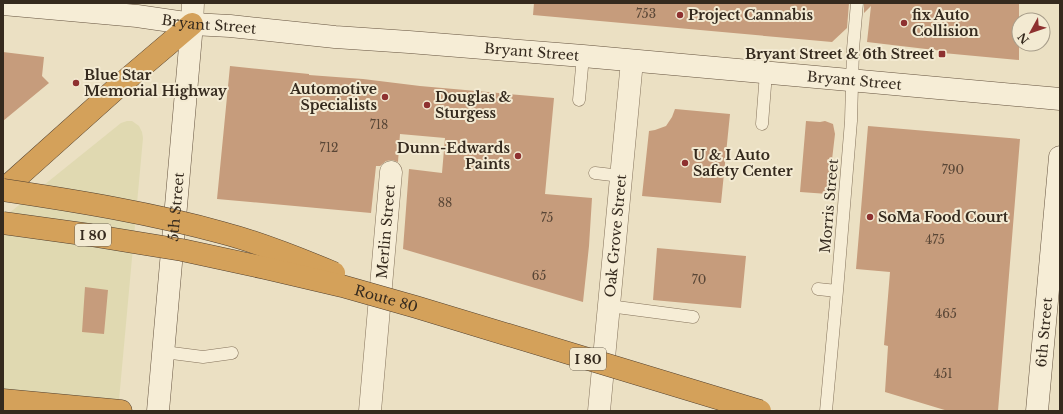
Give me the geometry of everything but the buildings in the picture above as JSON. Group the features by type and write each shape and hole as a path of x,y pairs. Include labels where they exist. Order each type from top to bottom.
{"highway":[{"path":"3,190 120,86 193,13"},
{"path":"3,190 161,217 225,233 286,254 416,307"},
{"name":"Route 80","path":"3,223 182,250 342,286 760,411"},
{"path":"3,400 120,411"}],"main road":[{"name":"Bryant Street","path":"3,4 137,16 193,13 230,26 335,37 583,56 1060,99"},
{"name":"5th Street","path":"158,411 193,13"},
{"name":"Oak Grove Street","path":"599,411 632,61"},
{"name":"6th Street","path":"1037,411 1054,295 1060,157"},
{"name":"Merlin Street","path":"370,411 391,172"}],"lane":[{"name":"Morris Street","path":"826,411 838,291 851,120 853,49 857,3"},
{"path":"579,100 583,56"},
{"path":"762,124 766,73"},
{"path":"595,173 621,176"},
{"path":"818,289 838,291"},
{"path":"609,306 693,317"},
{"path":"164,352 203,357 232,353"}],"shaded area":[{"path":"132,121 139,126 143,138 118,411 3,411 3,218 121,123"}],"place":[{"name":"Project Cannabis","path":"680,15"},
{"name":"fix Auto Collision","path":"904,23"},
{"name":"Bryant Street & 6th Street","path":"942,54"},
{"name":"Blue Star Memorial Highway","path":"76,83"},
{"name":"Automotive Specialists","path":"385,97"},
{"name":"Douglas & Sturgess","path":"427,105"},
{"name":"Dunn-Edwards Paints","path":"518,156"},
{"name":"U & I Auto Safety Center","path":"685,163"},
{"name":"SoMa Food Court","path":"870,217"}]}
